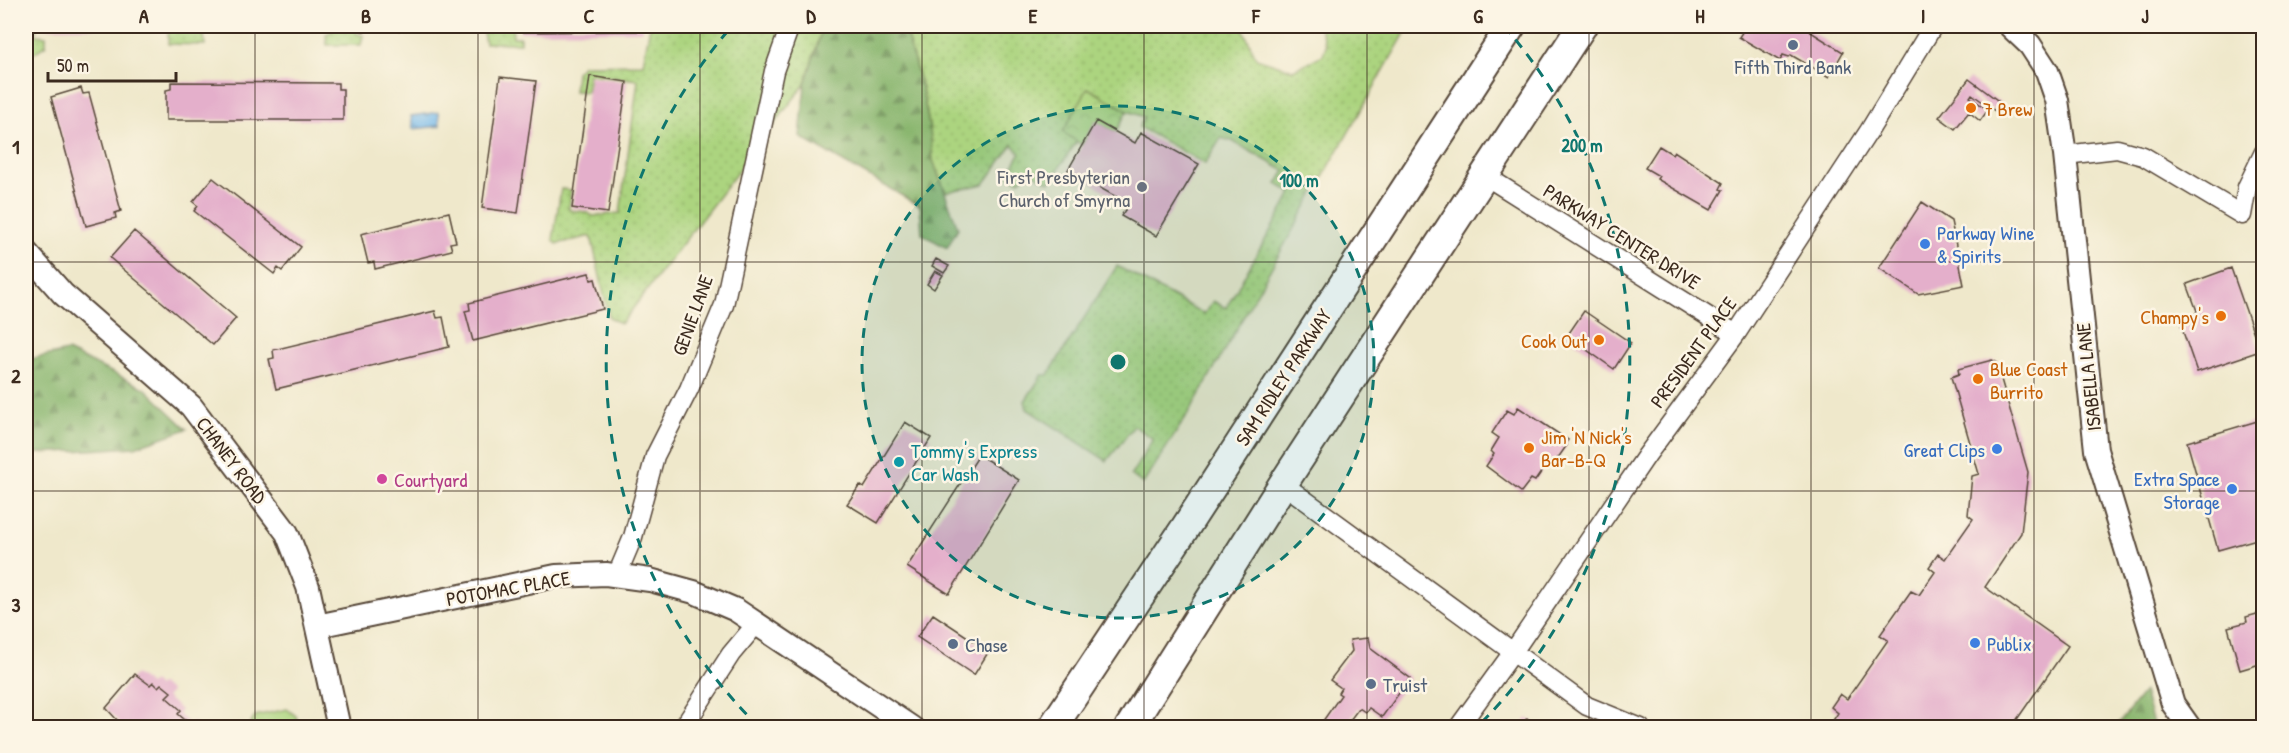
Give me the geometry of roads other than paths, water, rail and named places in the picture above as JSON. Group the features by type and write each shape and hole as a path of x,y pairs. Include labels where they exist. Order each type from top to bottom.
{"main road":[{"name":"SAM RIDLEY PARKWAY","path":"1052,728 1512,26"},
{"path":"1129,728 1283,484 1582,26"}],"street":[{"name":"GENIE LANE","path":"617,575 633,537 655,456 724,305 774,70 790,26"},
{"name":"PRESIDENT PLACE","path":"1458,728 1513,652 1647,454 1736,334 1869,131 1933,26"},
{"name":"ISABELLA LANE","path":"2010,26 2030,45 2047,71 2057,100 2065,155 2096,450 2173,704 2190,728"},
{"path":"2065,155 2117,148 2143,156 2242,215 2247,187 2264,152"},
{"name":"PARKWAY CENTER DRIVE","path":"1484,175 1736,334"},
{"name":"CHANEY ROAD","path":"26,252 63,294 191,406 287,532 308,588 339,728"},
{"path":"1283,484 1587,706 1641,728"},
{"name":"POTOMAC PLACE","path":"317,626 556,576 606,574 650,580 694,592 736,610 912,728"},
{"path":"683,728 731,654 757,623"}],"water":[{"path":"439,112 440,126 413,129 411,116"}],"place":[{"name":"Fifth Third Bank","path":"1793,45"},
{"name":"7 Brew","path":"1971,108"},
{"name":"First Presbyterian Church of Smyrna","path":"1142,187"},
{"name":"Parkway Wine & Spirits","path":"1925,244"},
{"name":"Champy's","path":"2221,316"},
{"name":"Cook Out","path":"1599,340"},
{"name":"Blue Coast Burrito","path":"1978,379"},
{"name":"Jim 'N Nick's Bar-B-Q","path":"1529,448"},
{"name":"Great Clips","path":"1997,449"},
{"name":"Tommy's Express Car Wash","path":"899,462"},
{"name":"Courtyard","path":"382,479"},
{"name":"Extra Space Storage","path":"2232,489"},
{"name":"Publix","path":"1975,643"},
{"name":"Chase","path":"953,644"},
{"name":"Truist","path":"1371,684"}]}
